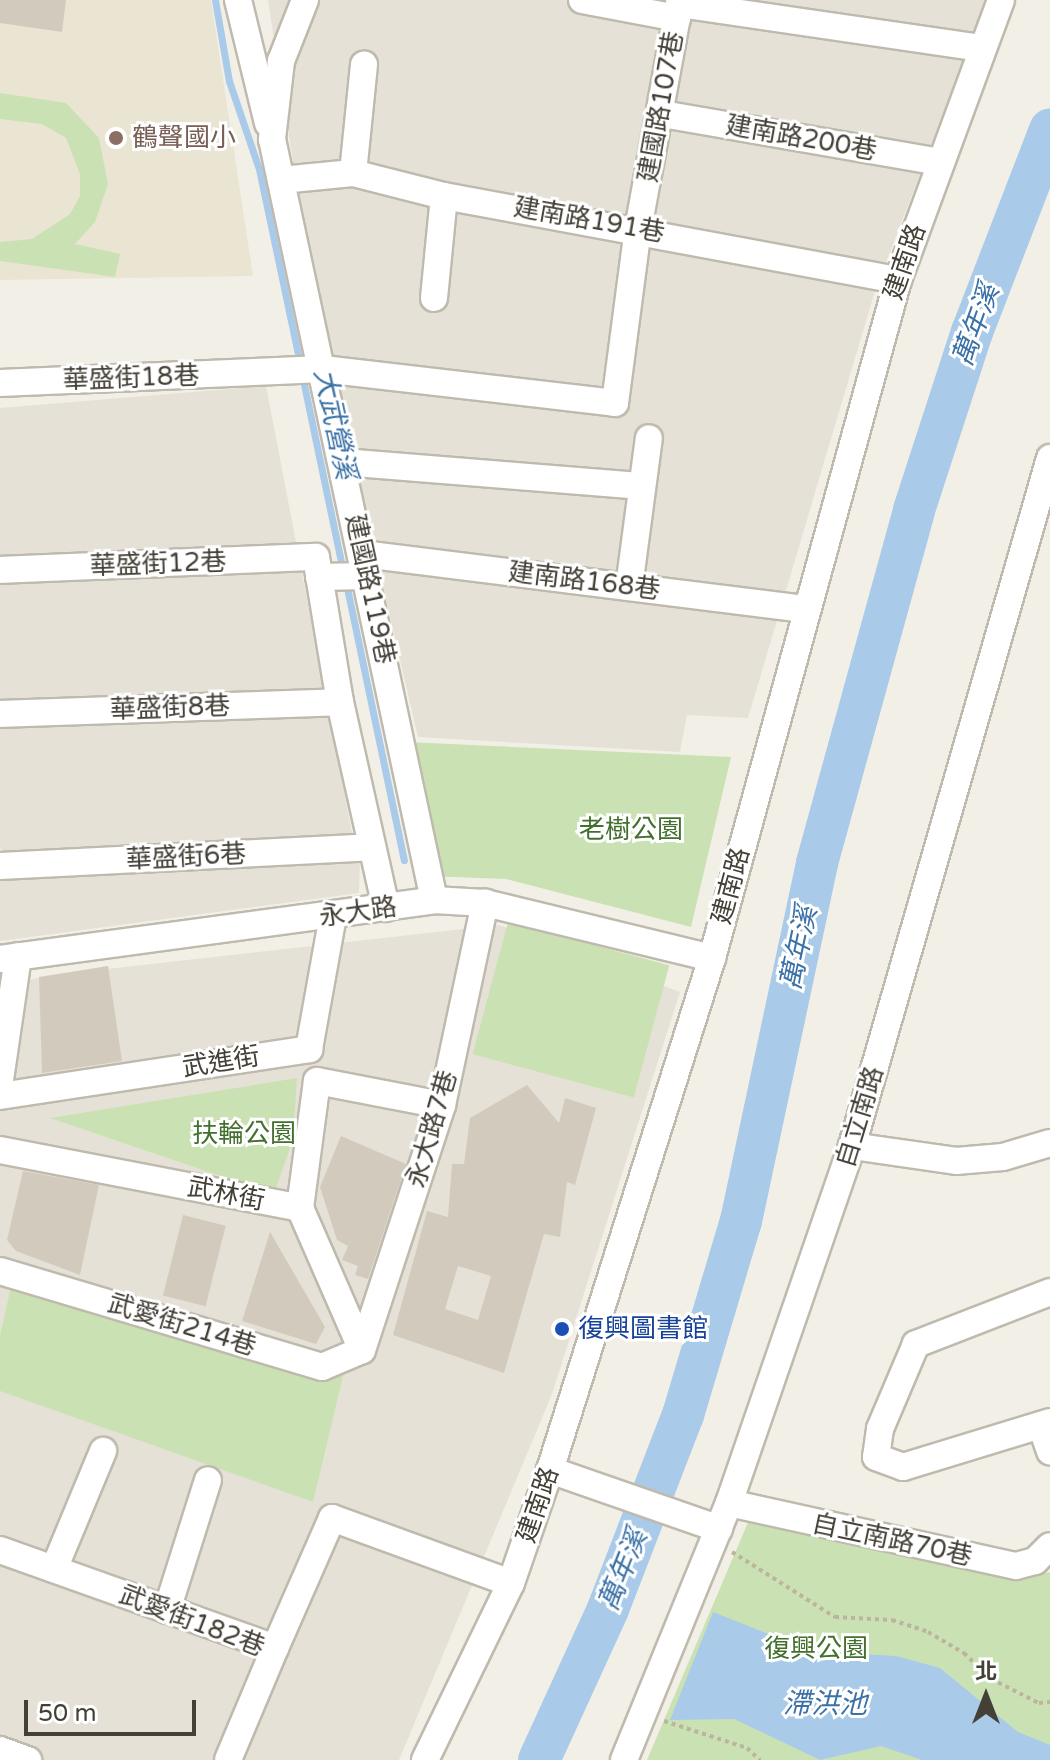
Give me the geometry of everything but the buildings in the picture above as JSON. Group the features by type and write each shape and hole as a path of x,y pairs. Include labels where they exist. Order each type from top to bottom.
{"street":[{"path":"238,0 272,139"},
{"name":"建國路119巷","path":"305,0 281,61 272,139 343,462 342,570 434,900"},
{"path":"582,0 679,7 982,48"},
{"name":"建南路","path":"425,1760 511,1583 551,1470 712,958 804,609 898,280 1001,0"},
{"name":"建國路107巷","path":"615,403 638,229 662,114 679,7"},
{"path":"353,173 364,65"},
{"name":"建南路200巷","path":"662,114 941,162"},
{"name":"建南路191巷","path":"281,180 353,173 444,196 638,229 898,280"},
{"path":"434,298 444,196"},
{"name":"華盛街18巷","path":"0,383 323,369 615,403"},
{"path":"629,587 639,486 649,438"},
{"name":"自立南路","path":"624,1760 652,1713 698,1583 723,1540 729,1503 852,1146 1050,458"},
{"path":"343,462 639,486"},
{"name":"華盛街12巷","path":"0,570 342,570"},
{"path":"342,570 340,702 386,908"},
{"name":"建南路168巷","path":"342,570 629,587 804,609"},
{"name":"華盛街8巷","path":"0,714 340,702"},
{"name":"華盛街6巷","path":"0,866 371,847"},
{"name":"永大路","path":"9,958 434,900 485,903 712,958"},
{"name":"永大路7巷","path":"362,1350 442,1105 485,903"},
{"path":"300,1208 317,1081 309,1049 333,916"},
{"path":"0,1080 9,958"},
{"name":"武進街","path":"0,1096 309,1049"},
{"path":"317,1081 442,1105"},
{"path":"852,1146 956,1161 1003,1157 1050,1143"},
{"name":"武林街","path":"0,1150 300,1208 362,1350"},
{"name":"武愛街214巷","path":"0,1271 322,1367 362,1350"},
{"path":"1050,1292 916,1344 880,1429 876,1457 903,1467 1046,1423 1050,1451"},
{"path":"54,1569 103,1451"},
{"path":"551,1470 694,1520 723,1540"},
{"path":"167,1610 208,1480"},
{"name":"自立南路70巷","path":"729,1503 1016,1566 1035,1561 1050,1546"},
{"path":"275,1648 332,1518 511,1583"},
{"name":"武愛街182巷","path":"0,1550 275,1648 228,1760"},
{"path":"0,1750 28,1760"}],"path":[{"path":"723,1540 835,1617 892,1620 928,1632 964,1653 991,1679 1039,1703 1050,1702"},
{"path":"652,1713 747,1748 760,1760"}],"shaded area":[{"name":"鶴聲國小","path":"0,0 211,0 253,276 0,280"},
{"path":"268,0 987,0 875,291 748,718 687,715 680,752 418,737 311,278"},
{"path":"266,386 353,838 5,853 0,848 0,408"},
{"path":"360,859 359,893 0,941 0,879"},
{"path":"499,925 680,992 552,1394 399,1760 0,1760 0,985 62,974"}],"green space":[{"path":"0,93 66,103 99,138 108,184 95,222 75,244 120,254 115,277 0,261 0,242 32,239 70,214 80,196 80,174 66,138 42,124 0,119"},
{"name":"老樹公園","path":"407,742 731,757 691,927 506,879 427,876"},
{"path":"508,922 669,965 634,1098 473,1054"},
{"name":"扶輪公園","path":"297,1078 293,1139 274,1194 50,1118"},
{"path":"14,1273 345,1368 313,1502 0,1391 0,1336"},
{"name":"復興公園","path":"749,1520 1021,1579 1050,1572 1050,1760 647,1760"}],"water":[{"name":"滯洪池","path":"713,1612 811,1651 896,1656 940,1668 1018,1732 1050,1745 1050,1760 922,1760 881,1746 820,1760 734,1719 670,1720"}],"waterway":[{"name":"大武營溪","path":"215,0 229,81 259,169 300,363"},
{"name":"萬年溪","path":"539,1760 608,1609 683,1415 741,1221 817,863 914,510 972,332 1050,130"},
{"name":"大武營溪","path":"302,375 343,571"},
{"name":"大武營溪","path":"346,583 404,860"}],"place":[{"name":"鶴聲國小","path":"116,138"},
{"name":"復興圖書館","path":"562,1329"}]}
